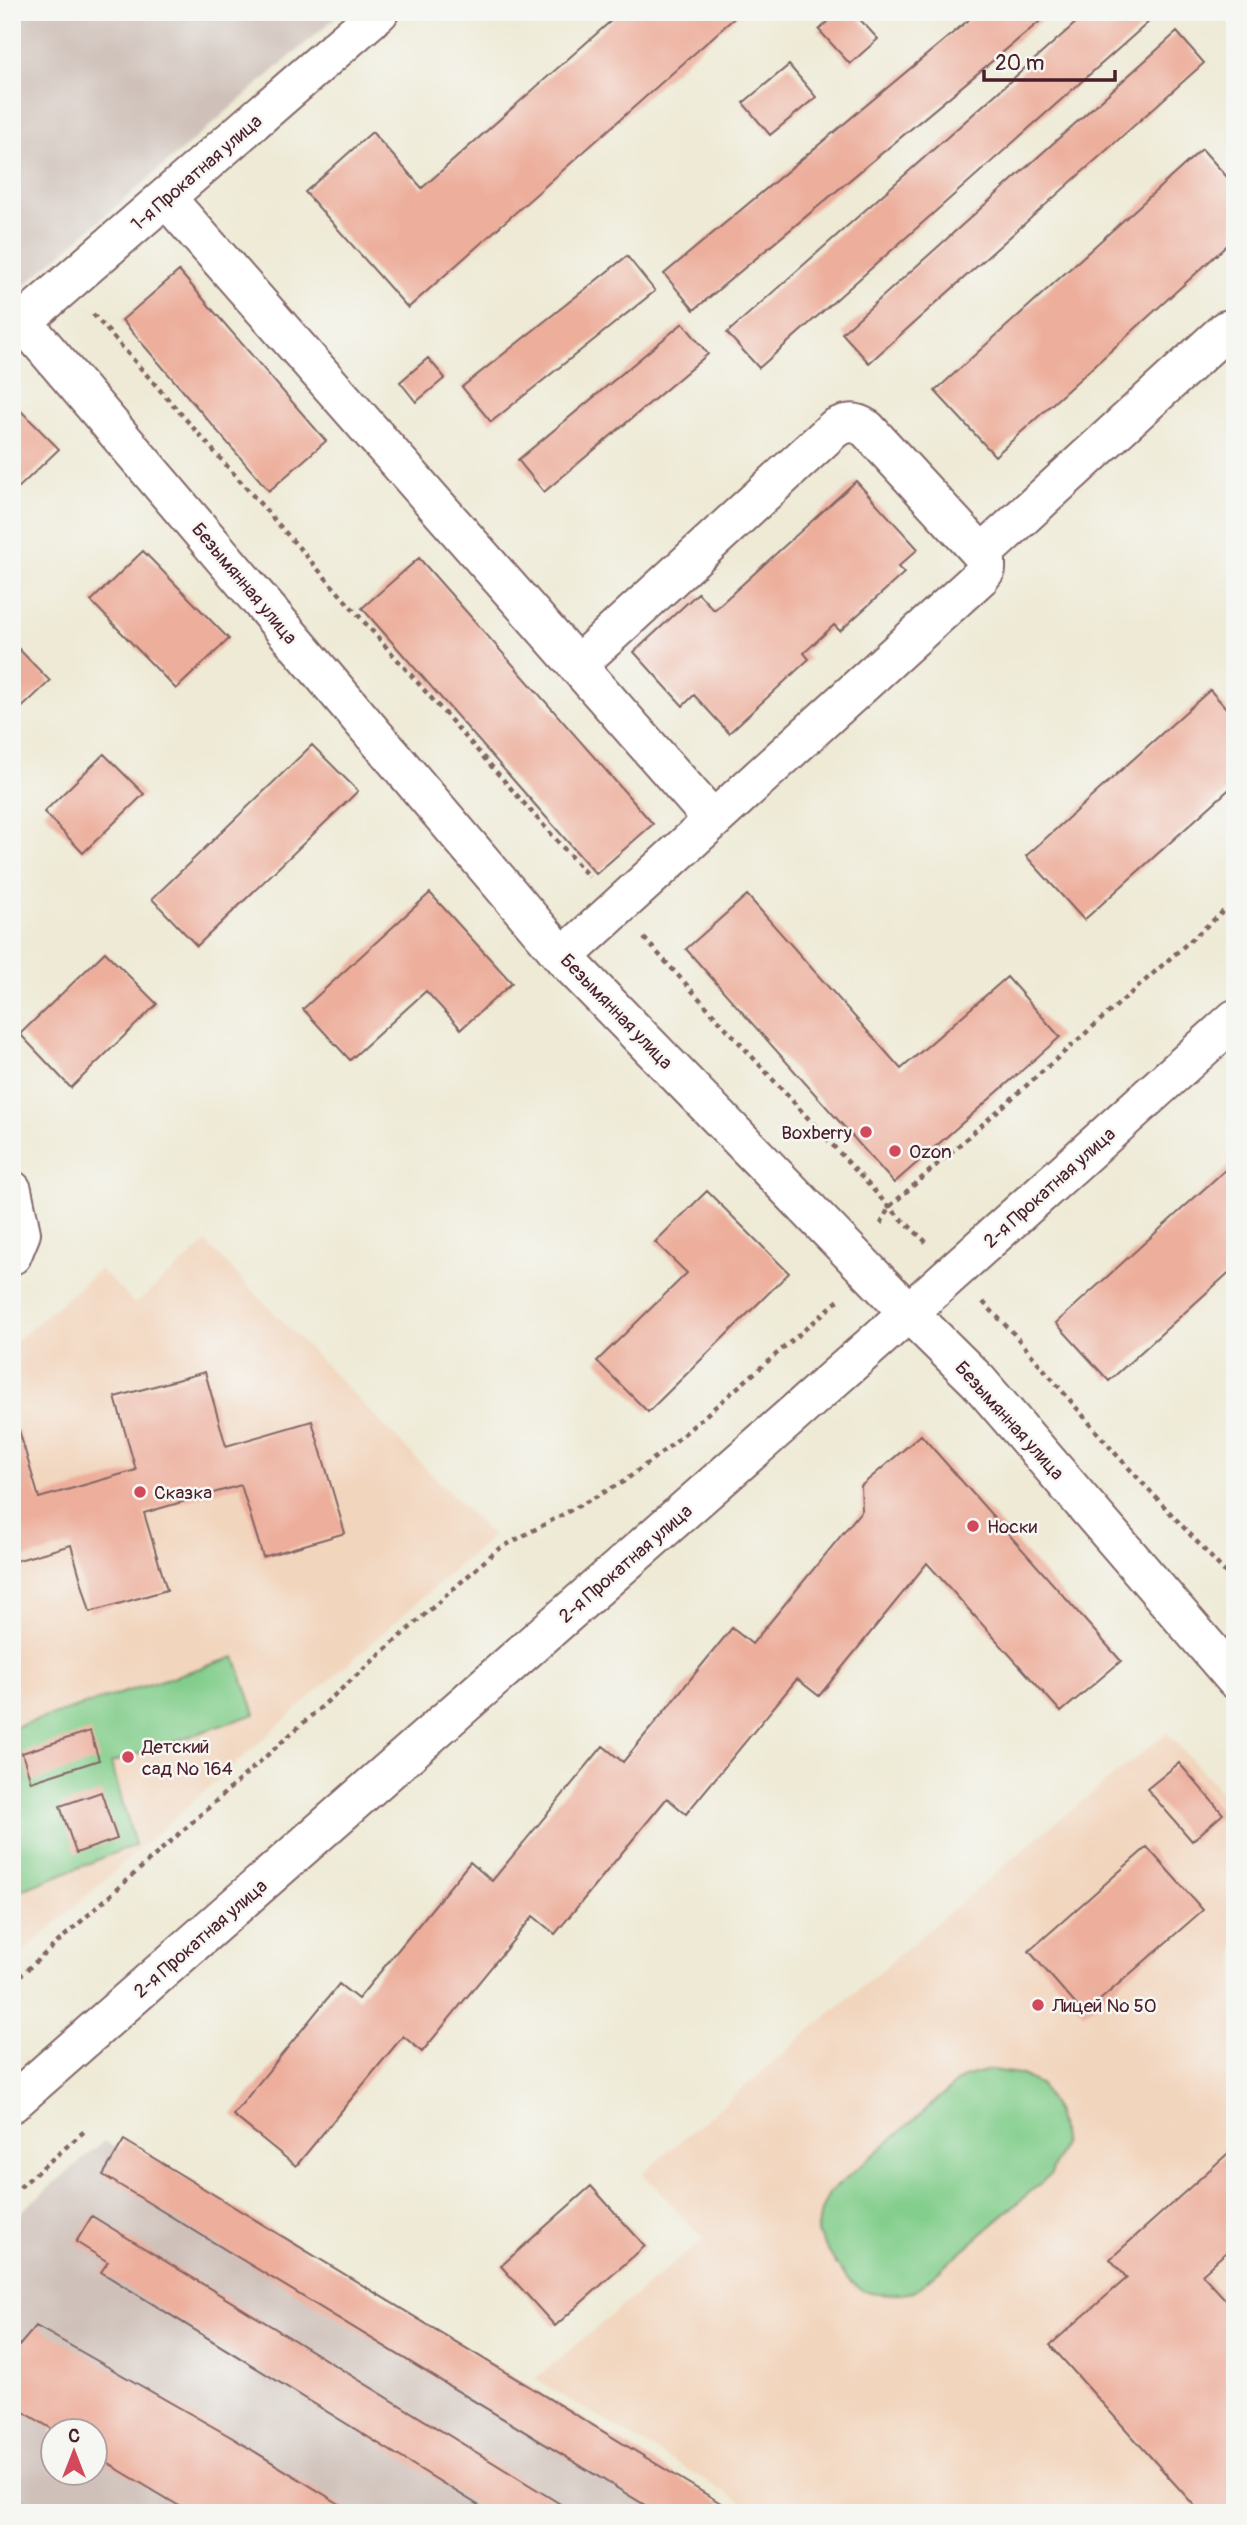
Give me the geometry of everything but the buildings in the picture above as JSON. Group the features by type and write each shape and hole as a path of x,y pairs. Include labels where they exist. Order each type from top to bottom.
{"street":[{"name":"1-я Прокатная улица","path":"18,326 379,12"},
{"path":"166,198 713,820"},
{"name":"Безымянная улица","path":"18,326 563,957 978,1381 1235,1679"},
{"path":"982,554 1226,330"},
{"path":"563,957 979,576 986,569 986,561 867,429 858,423 846,422 835,428 577,665"},
{"name":"2-я Прокатная улица","path":"12,2103 909,1313 1235,1019"},
{"path":"12,1190 21,1233 12,1255"}],"path":[{"path":"66,284 296,541 617,908 890,1207 956,1270 1114,1452 1235,1583"},
{"path":"12,1983 497,1550 623,1482 661,1453 844,1295 890,1207 1235,901"},
{"path":"12,2194 87,2129"}],"shaded area":[{"path":"12,12 342,12 12,296"},
{"name":"Детский сад № 164","path":"206,1243 492,1536 12,1962 12,1345 100,1269 135,1304"},
{"name":"Лицей № 50","path":"1167,1733 1235,1807 1235,2513 760,2513 535,2379 703,2239 643,2173 1039,1836"},
{"path":"104,2141 724,2513 12,2513 12,2219"}],"green space":[{"path":"235,1657 255,1714 111,1763 135,1845 12,1894 12,1728"},
{"path":"990,2070 1020,2074 1041,2085 1056,2112 1063,2143 1051,2174 914,2292 878,2294 858,2288 841,2270 817,2233 821,2211 829,2193 964,2077"}],"place":[{"name":"Boxberry","path":"866,1132"},
{"name":"Ozon","path":"895,1151"},
{"name":"Сказка","path":"140,1492"},
{"name":"Носки","path":"973,1526"},
{"name":"Детский сад № 164","path":"128,1757"},
{"name":"Лицей № 50","path":"1038,2005"}]}
